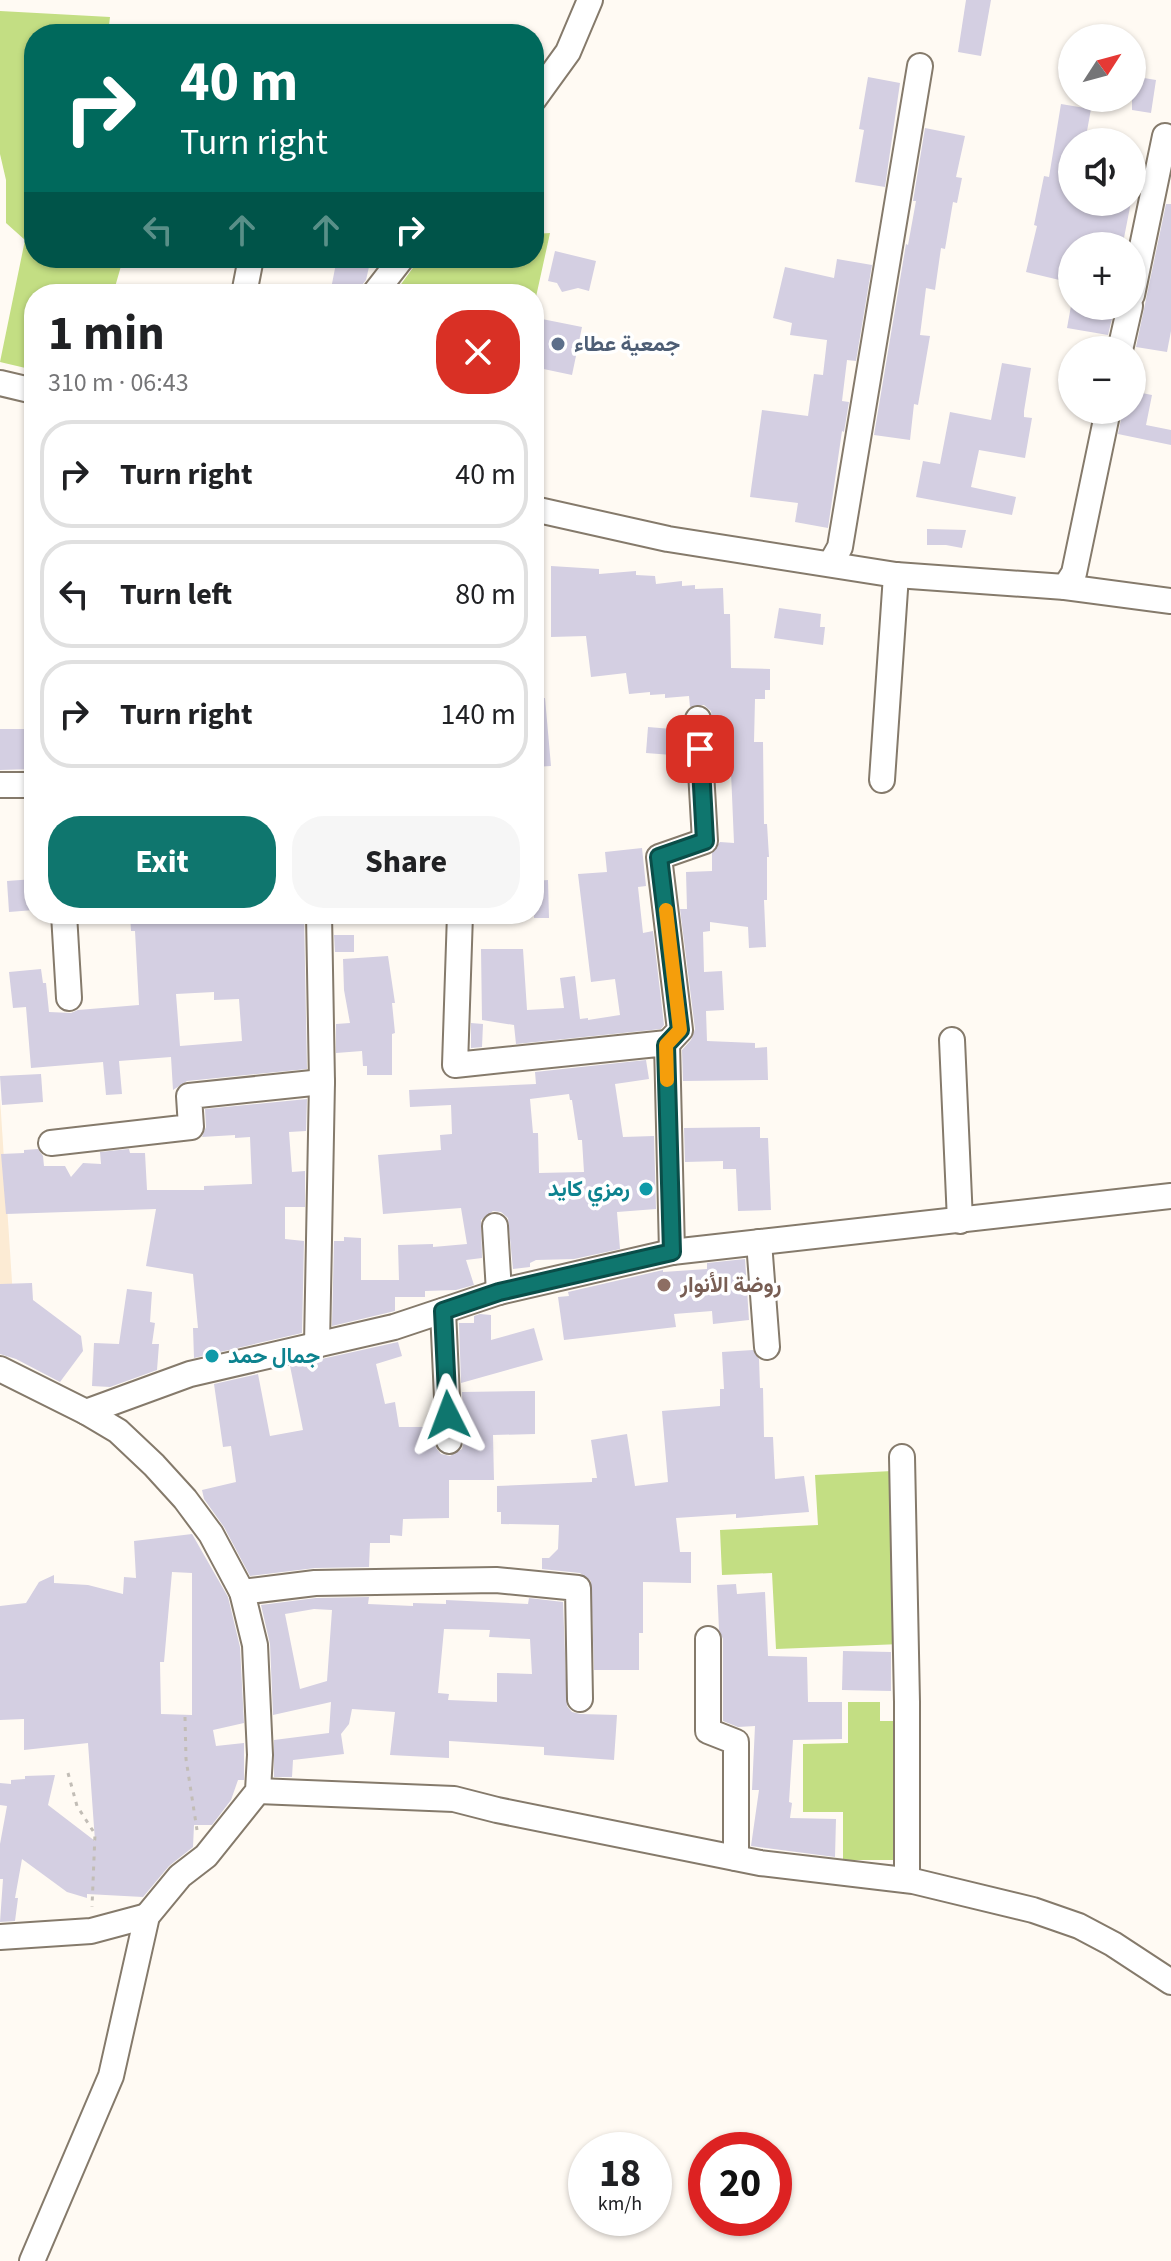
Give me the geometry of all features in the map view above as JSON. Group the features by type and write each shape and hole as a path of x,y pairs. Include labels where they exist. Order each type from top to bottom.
{"street":[{"path":"544,85 568,52 590,0"},
{"path":"831,563 840,547 920,66"},
{"path":"1145,232 1165,136"},
{"path":"382,284 394,268"},
{"path":"0,383 24,389"},
{"path":"1065,587 1074,573 1105,424"},
{"path":"544,511 668,539 896,575 1065,587 1171,601"},
{"path":"882,780 896,575"},
{"path":"460,924 455,1065 666,1045 680,1030 659,857 705,841 698,719"},
{"path":"0,785 24,785"},
{"path":"65,924 69,998"},
{"path":"317,1345 322,1082 319,924"},
{"path":"952,1040 960,1221"},
{"path":"666,1045 672,1252"},
{"path":"51,1143 191,1127 189,1096 322,1082"},
{"path":"86,1412 190,1374 394,1327 499,1292 672,1252 1171,1196"},
{"path":"495,1226 499,1292"},
{"path":"759,1242 767,1347"},
{"path":"443,1311 449,1441"},
{"path":"0,1369 118,1431 185,1499 211,1534 242,1592 255,1645 260,1755 258,1791 206,1856 180,1876 147,1916 111,2076 32,2261"},
{"path":"902,1457 907,1880"},
{"path":"242,1592 315,1583 439,1580 496,1580 578,1588 580,1699"},
{"path":"708,1639 708,1731 736,1742 736,1858"},
{"path":"258,1791 454,1799 736,1858 907,1880 1033,1910 1079,1926 1171,1982"},
{"path":"0,1937 91,1931 147,1916"}],"path":[{"path":"185,1717 188,1772 199,1838 206,1856"},
{"path":"68,1773 77,1806 95,1834 91,1931"}],"shaded area":[{"path":"0,1098 15,1328 0,1318"}],"green space":[{"path":"0,11 110,17 109,24 24,24 24,239 6,223 6,180 0,154"},
{"path":"544,233 550,233 544,260"},
{"path":"24,245 24,268 120,268 116,284 24,284 24,368 0,362"},
{"path":"413,268 542,268 539,284 401,284"},
{"path":"892,1471 901,1644 776,1649 772,1573 722,1575 720,1530 818,1525 815,1475"},
{"path":"848,1702 880,1702 880,1721 897,1721 897,1860 843,1860 843,1812 803,1812 803,1744 848,1743"}],"building":[{"path":"966,0 991,0 981,56 958,52"},
{"path":"868,77 900,83 885,187 855,182 864,130 859,129"},
{"path":"1146,78 1156,80 1151,113 1145,112"},
{"path":"1060,112 1090,112 1088,128 1058,128 1058,216 1128,216 1125,232 1058,232 1058,280 1026,272 1044,176 1049,177"},
{"path":"925,128 965,136 956,177 962,178 957,203 953,202 945,249 941,248 935,290 926,288 920,335 930,336 918,405 914,404 910,440 874,435 916,201 913,201"},
{"path":"1166,204 1171,204 1171,331 1167,352 1146,349 1146,336 1138,336 1142,320 1146,320 1146,299"},
{"path":"555,251 596,261 589,291 578,288 562,292 557,283 548,281"},
{"path":"837,259 872,265 856,361 847,360 842,401 849,402 828,528 795,522 798,503 750,497 762,410 808,416 814,374 823,375 827,340 790,335 792,323 773,318 785,267 834,278"},
{"path":"335,268 369,268 363,284 332,284"},
{"name":"جمعية عطاء","path":"544,319 582,327 572,375 544,369"},
{"path":"1068,320 1112,320 1108,335 1067,328"},
{"path":"1002,363 1031,368 1024,417 1032,418 1025,458 979,450 971,487 1016,497 1012,515 916,497 923,461 940,464 950,412 991,420"},
{"path":"1146,394 1152,395 1146,425 1171,430 1171,445 1118,434 1120,424 1146,424"},
{"path":"927,529 966,530 962,548 927,545"},
{"path":"551,566 599,569 599,574 636,571 636,575 655,576 656,584 682,581 682,586 695,585 695,589 723,588 724,614 730,614 731,668 770,669 770,690 765,690 765,699 755,699 754,742 763,742 764,824 767,824 769,857 767,900 764,900 766,947 749,948 748,927 710,922 710,931 703,932 704,972 722,971 724,1010 706,1011 707,1041 755,1043 755,1048 767,1047 768,1080 683,1081 682,1050 695,1029 680,909 687,909 686,872 712,871 712,853 720,842 734,843 731,772 725,772 724,734 714,734 711,711 704,705 690,707 689,696 665,698 665,694 650,695 650,692 629,694 626,673 591,677 586,636 551,637"},
{"path":"779,608 821,614 820,627 825,627 823,645 774,638"},
{"path":"544,698 551,766 544,766"},
{"path":"648,727 684,730 685,756 646,753"},
{"path":"0,729 24,729 24,769 0,770"},
{"path":"642,848 646,886 638,887 643,933 653,931 664,1025 661,1029 516,1044 514,1025 482,1020 481,949 523,949 527,1010 564,1008 560,978 575,976 580,1019 620,1015 615,979 591,982 578,874 607,872 605,852"},
{"path":"24,880 24,911 9,912 7,881"},
{"path":"544,880 548,880 549,918 544,918"},
{"path":"131,924 304,924 307,1069 187,1081 173,1090 171,1057 119,1061 122,1094 106,1095 103,1062 31,1068 26,1007 13,1008 9,972 41,969 49,1012 71,1013 139,1005 135,931 131,931","holes":["214,992 214,1000 239,999 242,1041 180,1046 176,994"]},
{"path":"334,935 354,935 354,952 335,952"},
{"path":"388,956 395,1003 392,1003 395,1033 392,1034 392,1075 367,1075 362,1051 336,1053 336,1024 350,1023 343,959"},
{"path":"471,1023 483,1024 482,1047 471,1048"},
{"path":"646,1060 649,1079 615,1084 623,1137 654,1136 656,1209 617,1212 620,1249 574,1259 536,1260 530,1263 530,1267 513,1269 508,1218 501,1212 493,1211 481,1220 482,1258 466,1260 474,1285 456,1290 425,1291 425,1297 395,1297 395,1311 332,1326 334,1241 344,1241 344,1237 361,1238 361,1280 399,1280 398,1245 433,1244 433,1247 467,1244 461,1208 383,1214 378,1155 441,1150 440,1135 452,1134 451,1105 410,1107 409,1090 536,1084 535,1072","holes":["569,1094 578,1140 582,1140 584,1172 539,1173 538,1133 533,1133 530,1099"]},
{"path":"41,1074 43,1102 2,1105 0,1076"},
{"path":"307,1099 306,1131 289,1132 292,1172 305,1171 305,1207 285,1207 285,1239 304,1241 302,1333 194,1358 193,1328 198,1328 193,1274 146,1266 156,1209 6,1214 1,1154 24,1153 24,1150 38,1149 44,1166 65,1166 71,1177 83,1163 101,1164 100,1152 129,1149 130,1153 145,1153 147,1190 204,1190 204,1186 252,1184 250,1137 202,1137 206,1127 205,1109"},
{"path":"760,1127 760,1138 768,1138 771,1210 738,1211 736,1169 723,1169 723,1161 685,1162 684,1128"},
{"path":"745,1259 749,1320 713,1324 712,1311 674,1314 676,1327 564,1340 558,1297 569,1296 568,1292 663,1270 707,1269 707,1263"},
{"path":"32,1283 33,1300 81,1336 83,1351 60,1382 0,1354 0,1284"},
{"path":"127,1289 152,1292 150,1322 155,1323 152,1344 159,1344 157,1370 110,1387 92,1386 94,1343 119,1344"},
{"path":"491,1315 491,1340 534,1328 543,1360 461,1383 459,1323 474,1323 474,1316"},
{"path":"398,1342 402,1356 376,1364 385,1404 395,1402 399,1427 433,1427 436,1448 441,1454 450,1456 462,1449 464,1441 462,1392 535,1391 535,1434 493,1435 494,1480 449,1480 449,1518 403,1519 402,1536 390,1535 390,1543 370,1543 369,1567 315,1568 250,1576 224,1527 204,1499 202,1490 236,1482 231,1446 223,1447 214,1384 258,1374 270,1436 303,1430 290,1366"},
{"path":"753,1350 759,1359 760,1388 763,1388 764,1437 773,1437 775,1479 804,1476 809,1512 736,1518 736,1514 676,1518 680,1552 691,1552 691,1583 643,1582 639,1670 594,1670 591,1581 580,1573 542,1569 542,1558 549,1558 558,1549 559,1525 501,1524 501,1512 497,1512 497,1486 592,1482 592,1478 597,1478 591,1440 627,1434 635,1486 668,1482 662,1411 720,1406 720,1389 724,1389 722,1352"},
{"path":"192,1534 228,1597 240,1647 244,1723 213,1730 216,1746 244,1743 244,1780 238,1780 231,1800 212,1825 194,1825 193,1847 169,1866 143,1897 87,1894 87,1898 67,1892 22,1859 15,1898 18,1898 15,1921 0,1922 3,1879 0,1879 0,1844 7,1806 0,1805 0,1783 11,1784 11,1780 25,1779 25,1776 55,1775 48,1805 95,1841 88,1743 24,1750 24,1719 0,1720 0,1606 26,1603 39,1582 54,1575 54,1583 88,1585 123,1594 124,1577 136,1578 134,1541","holes":["172,1572 192,1573 192,1715 161,1714 160,1662 164,1662"]},
{"path":"736,1584 737,1594 765,1592 768,1656 807,1657 808,1702 842,1702 842,1739 793,1740 789,1802 792,1803 790,1818 836,1819 835,1857 751,1846 759,1790 752,1790 755,1726 738,1727 723,1721 723,1639 719,1630 717,1585"},
{"path":"369,1597 368,1604 413,1606 413,1603 446,1604 446,1600 528,1604 529,1598 563,1602 567,1706 572,1712 580,1714 617,1715 614,1760 544,1755 544,1747 449,1741 449,1758 390,1755 395,1712 352,1709 349,1724 341,1734 344,1754 293,1760 292,1777 274,1777 274,1740 329,1733 331,1702 273,1715 270,1644 261,1605 316,1598","holes":["314,1609 332,1610 327,1681 300,1689 285,1614","444,1629 490,1630 489,1637 530,1639 532,1674 497,1673 497,1702 448,1700 449,1694 438,1693"]},
{"path":"843,1651 891,1652 891,1691 842,1690"}],"slow traffic":[{"path":"666,910 680,1030 666,1045 667,1080"}],"place":[{"name":"جمعية عطاء","path":"558,344"},
{"name":"رمزي كايد","path":"646,1189"},
{"name":"روضة الأنوار","path":"664,1285"},
{"name":"جمال حمد","path":"212,1356"}],"route":[{"path":"448,1415 443,1311 499,1292 672,1252 666,1045 680,1030 659,857 705,841 700,749"}]}
